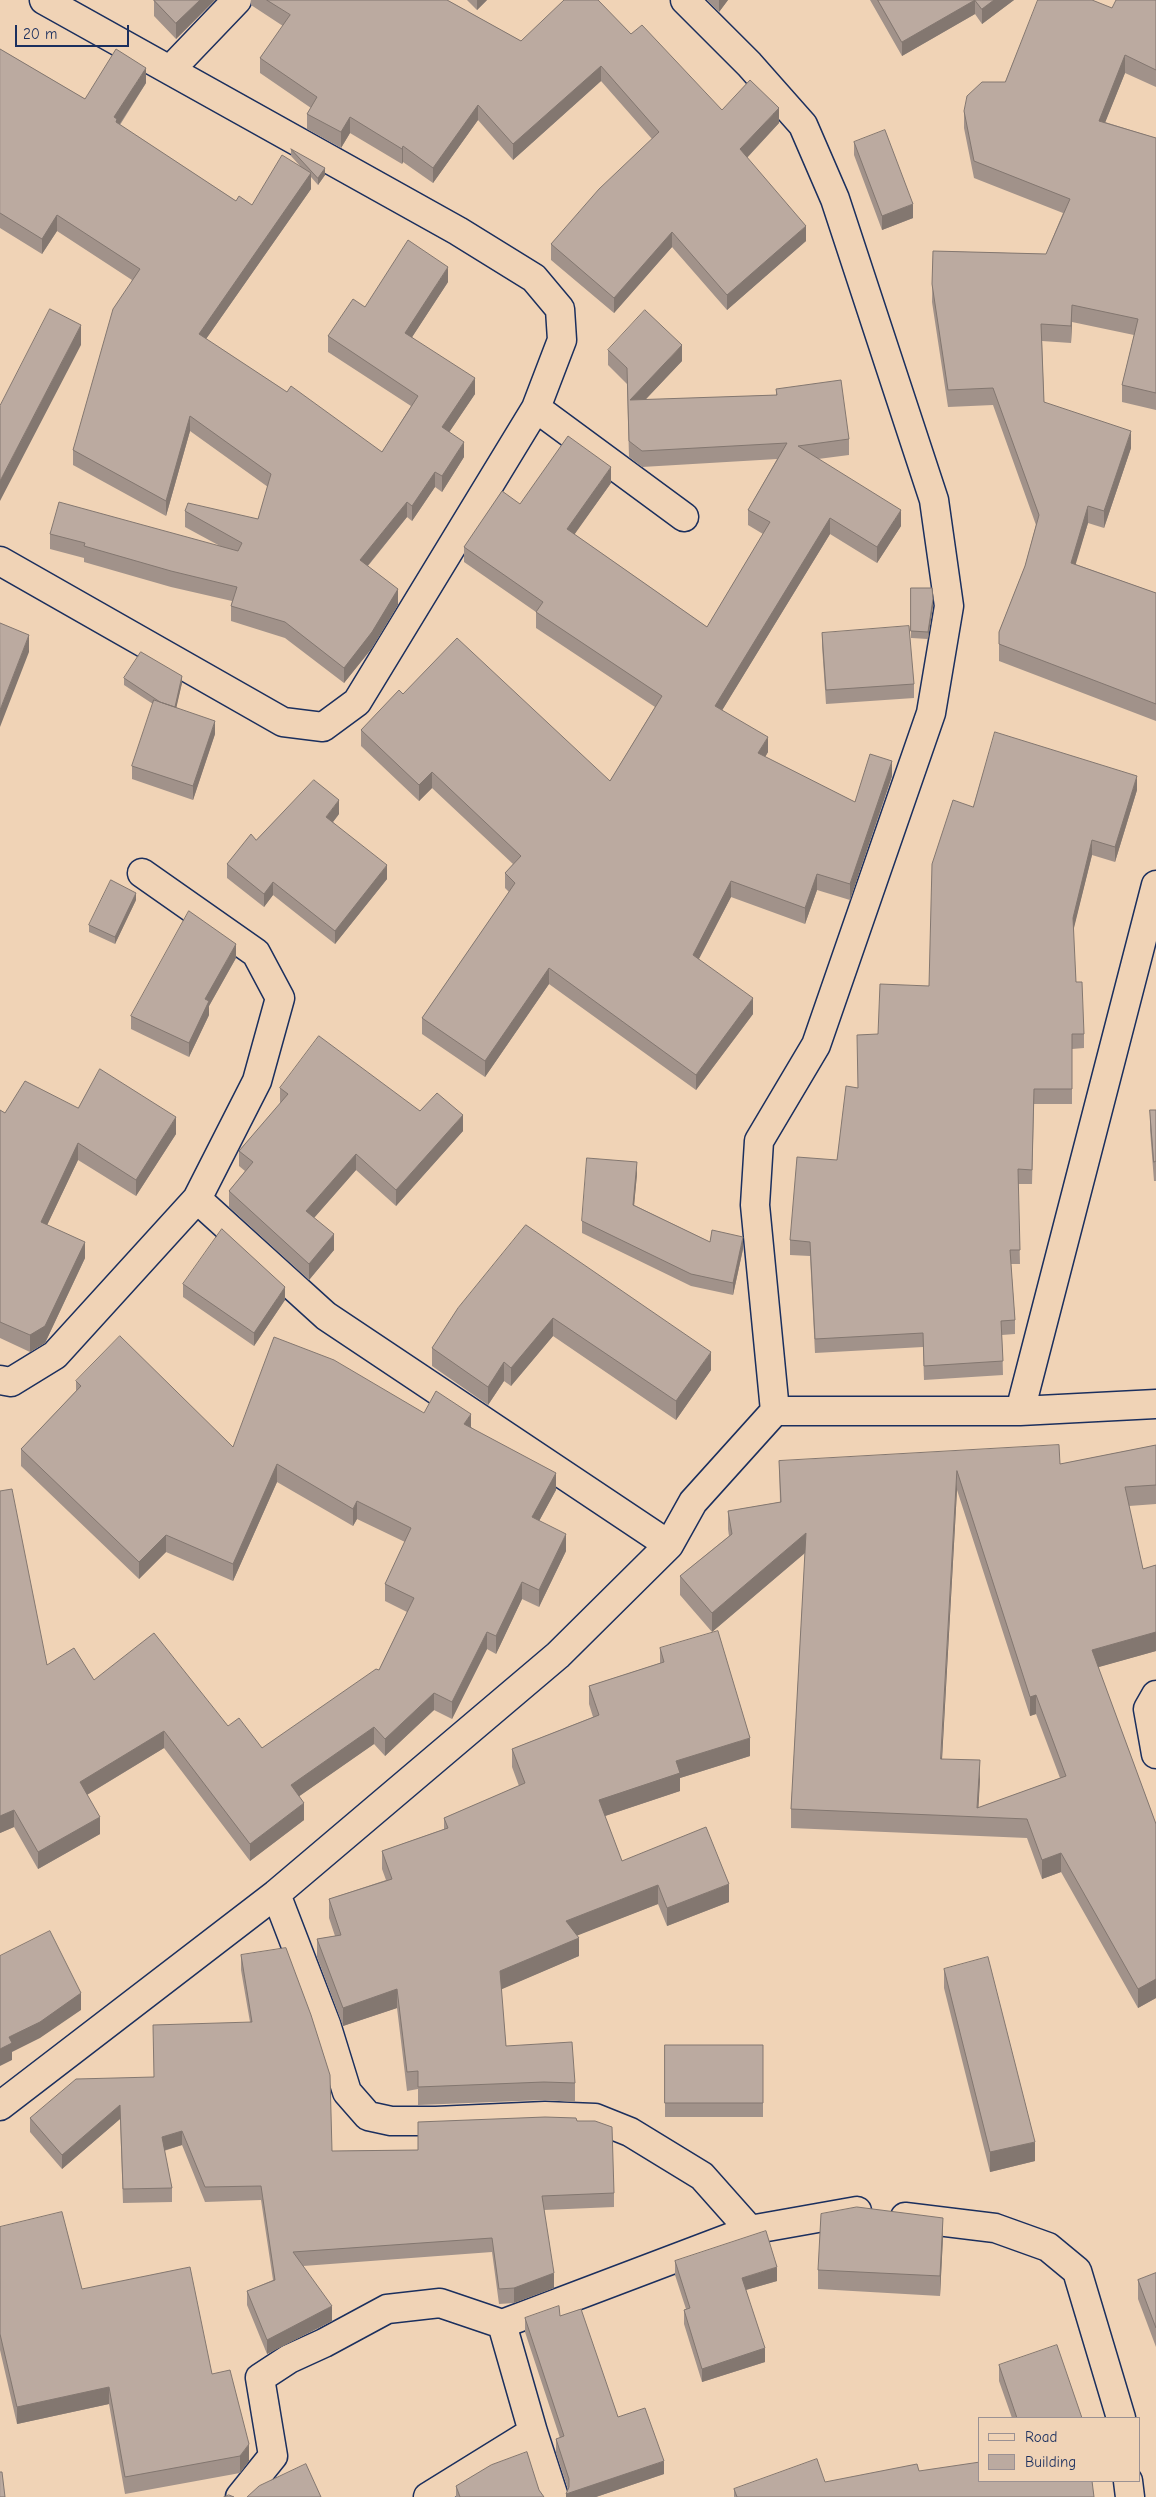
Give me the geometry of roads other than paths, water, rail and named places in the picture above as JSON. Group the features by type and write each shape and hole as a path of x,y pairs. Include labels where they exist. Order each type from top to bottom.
{"street":[{"path":"0,561 283,722 323,727 357,702 536,408 562,340 560,309 534,278 458,231 44,0"},
{"path":"171,70 237,0"},
{"path":"0,2106 276,1894 558,1655 669,1545 693,1502 774,1411 755,1205 760,1141 816,1045 931,713 949,606 934,500 835,199 803,125 749,64 685,0"},
{"path":"536,408 684,517"},
{"path":"0,1380 11,1382 55,1355 197,1199 257,1081 280,998 256,953 142,873"},
{"path":"1020,1412 1156,885"},
{"path":"197,1199 326,1316 669,1545"},
{"path":"774,1411 1020,1412 1156,1404"},
{"path":"1156,1696 1148,1709 1156,1754"},
{"path":"276,1894 326,2024 347,2092 368,2116 392,2121 545,2116 595,2118 630,2132 702,2176 750,2230"},
{"path":"240,2497 273,2456 260,2378 289,2359 324,2343 387,2309 440,2303 502,2324 750,2230 857,2211 995,2228 1048,2247 1077,2271 1121,2417"},
{"path":"502,2324 532,2432 554,2497"},
{"path":"428,2497 532,2432"},
{"path":"1128,2482 1130,2497"}]}
